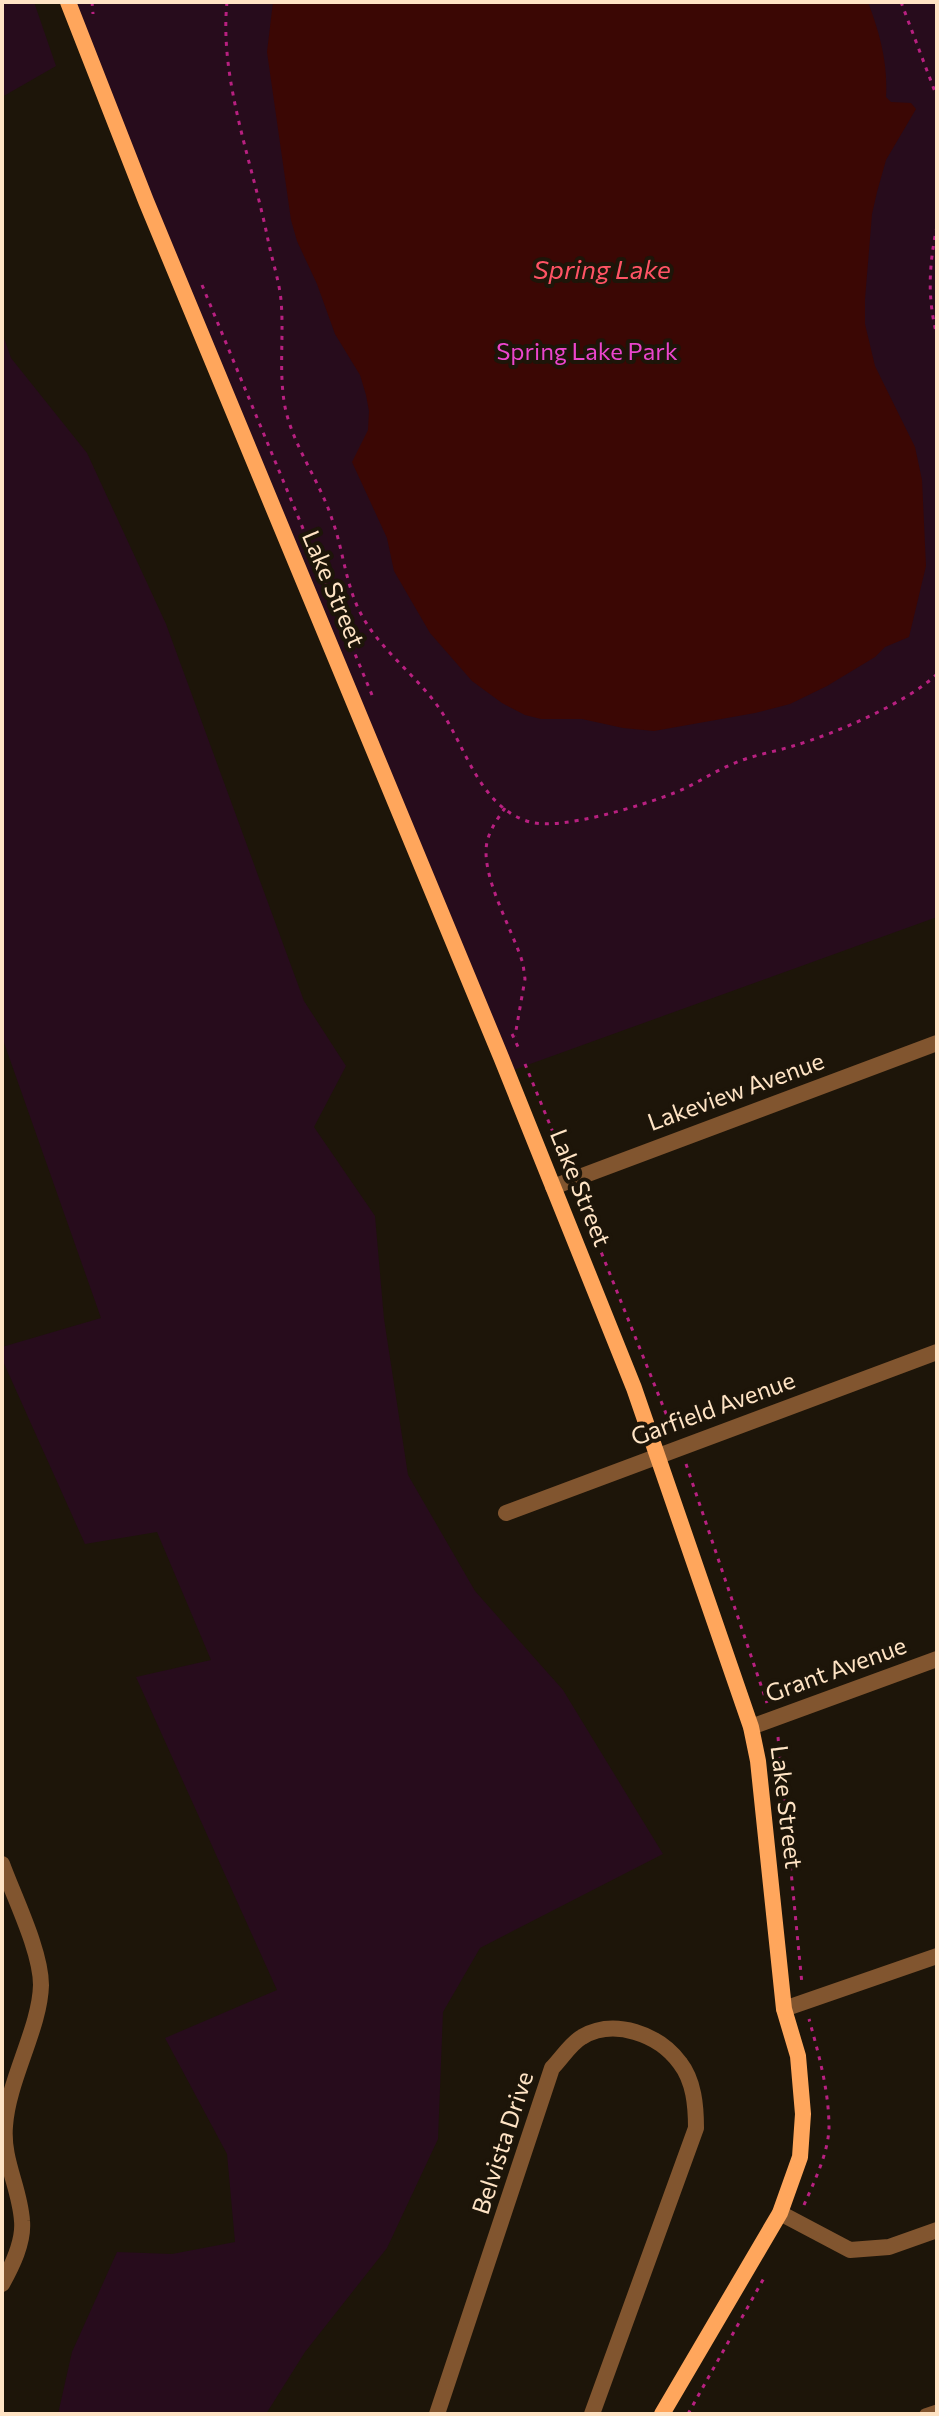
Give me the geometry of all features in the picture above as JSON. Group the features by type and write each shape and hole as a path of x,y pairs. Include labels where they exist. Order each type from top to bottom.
{"street":[{"name":"Lake Street","path":"68,2 152,216 553,1187 658,1455 751,1727 758,1761 784,2009 798,2056 803,2114 800,2157 780,2213 662,2414"},
{"name":"Lakeview Avenue","path":"553,1187 937,1043"},
{"name":"Garfield Avenue","path":"506,1513 937,1352"},
{"name":"Grant Avenue","path":"751,1727 937,1659"},
{"path":"2,1864 37,1960 41,1986 5,2125 5,2147 23,2224 17,2251 2,2284"},
{"path":"784,2009 937,1956"},
{"name":"Belvista Drive","path":"437,2414 552,2068 581,2037 616,2027 649,2035 681,2063 695,2098 696,2128 592,2414"},
{"path":"780,2213 850,2250 889,2247 937,2230"}],"lane":[{"path":"925,2414 937,2410"}],"path":[{"path":"227,2 226,31 238,115 281,300 283,397 290,430 312,469 333,522 360,611 381,644 429,694 453,731 468,765 505,808 530,822 544,824 642,804 676,793 736,762 817,738 899,700 937,674"},
{"path":"901,2 937,97"},
{"path":"937,226 928,274 929,300 937,336"},
{"path":"505,808 490,831 486,854 523,964 524,988 515,1037"},
{"path":"572,1179 680,1447 778,1735 803,2002 823,2066 829,2131 817,2177 796,2221"},
{"path":"688,2414 765,2276"}],"green space":[{"path":"2,2 34,2 56,66 2,97"},
{"name":"Spring Lake Park","path":"68,2 937,2 937,917 508,1072"},
{"path":"2,332 11,358 87,453 166,624 304,1001 346,1066 314,1127 375,1216 384,1319 408,1475 475,1591 563,1690 663,1854 480,1948 443,2012 438,2139 387,2248 305,2352 266,2414 58,2414 72,2352 117,2252 172,2254 235,2242 227,2154 165,2038 277,1990 136,1677 211,1660 157,1532 85,1544 2,1359 2,1347 101,1318 2,1037"}],"water":[{"name":"Spring Lake","path":"273,2 868,2 882,49 886,97 891,102 911,103 916,109 886,160 877,192 872,214 865,299 865,324 875,366 915,447 922,480 926,566 909,637 885,647 875,657 827,686 790,704 654,731 582,719 541,719 525,715 472,681 430,633 394,571 387,538 352,462 368,430 369,411 360,375 335,334 291,220 267,52"}]}
